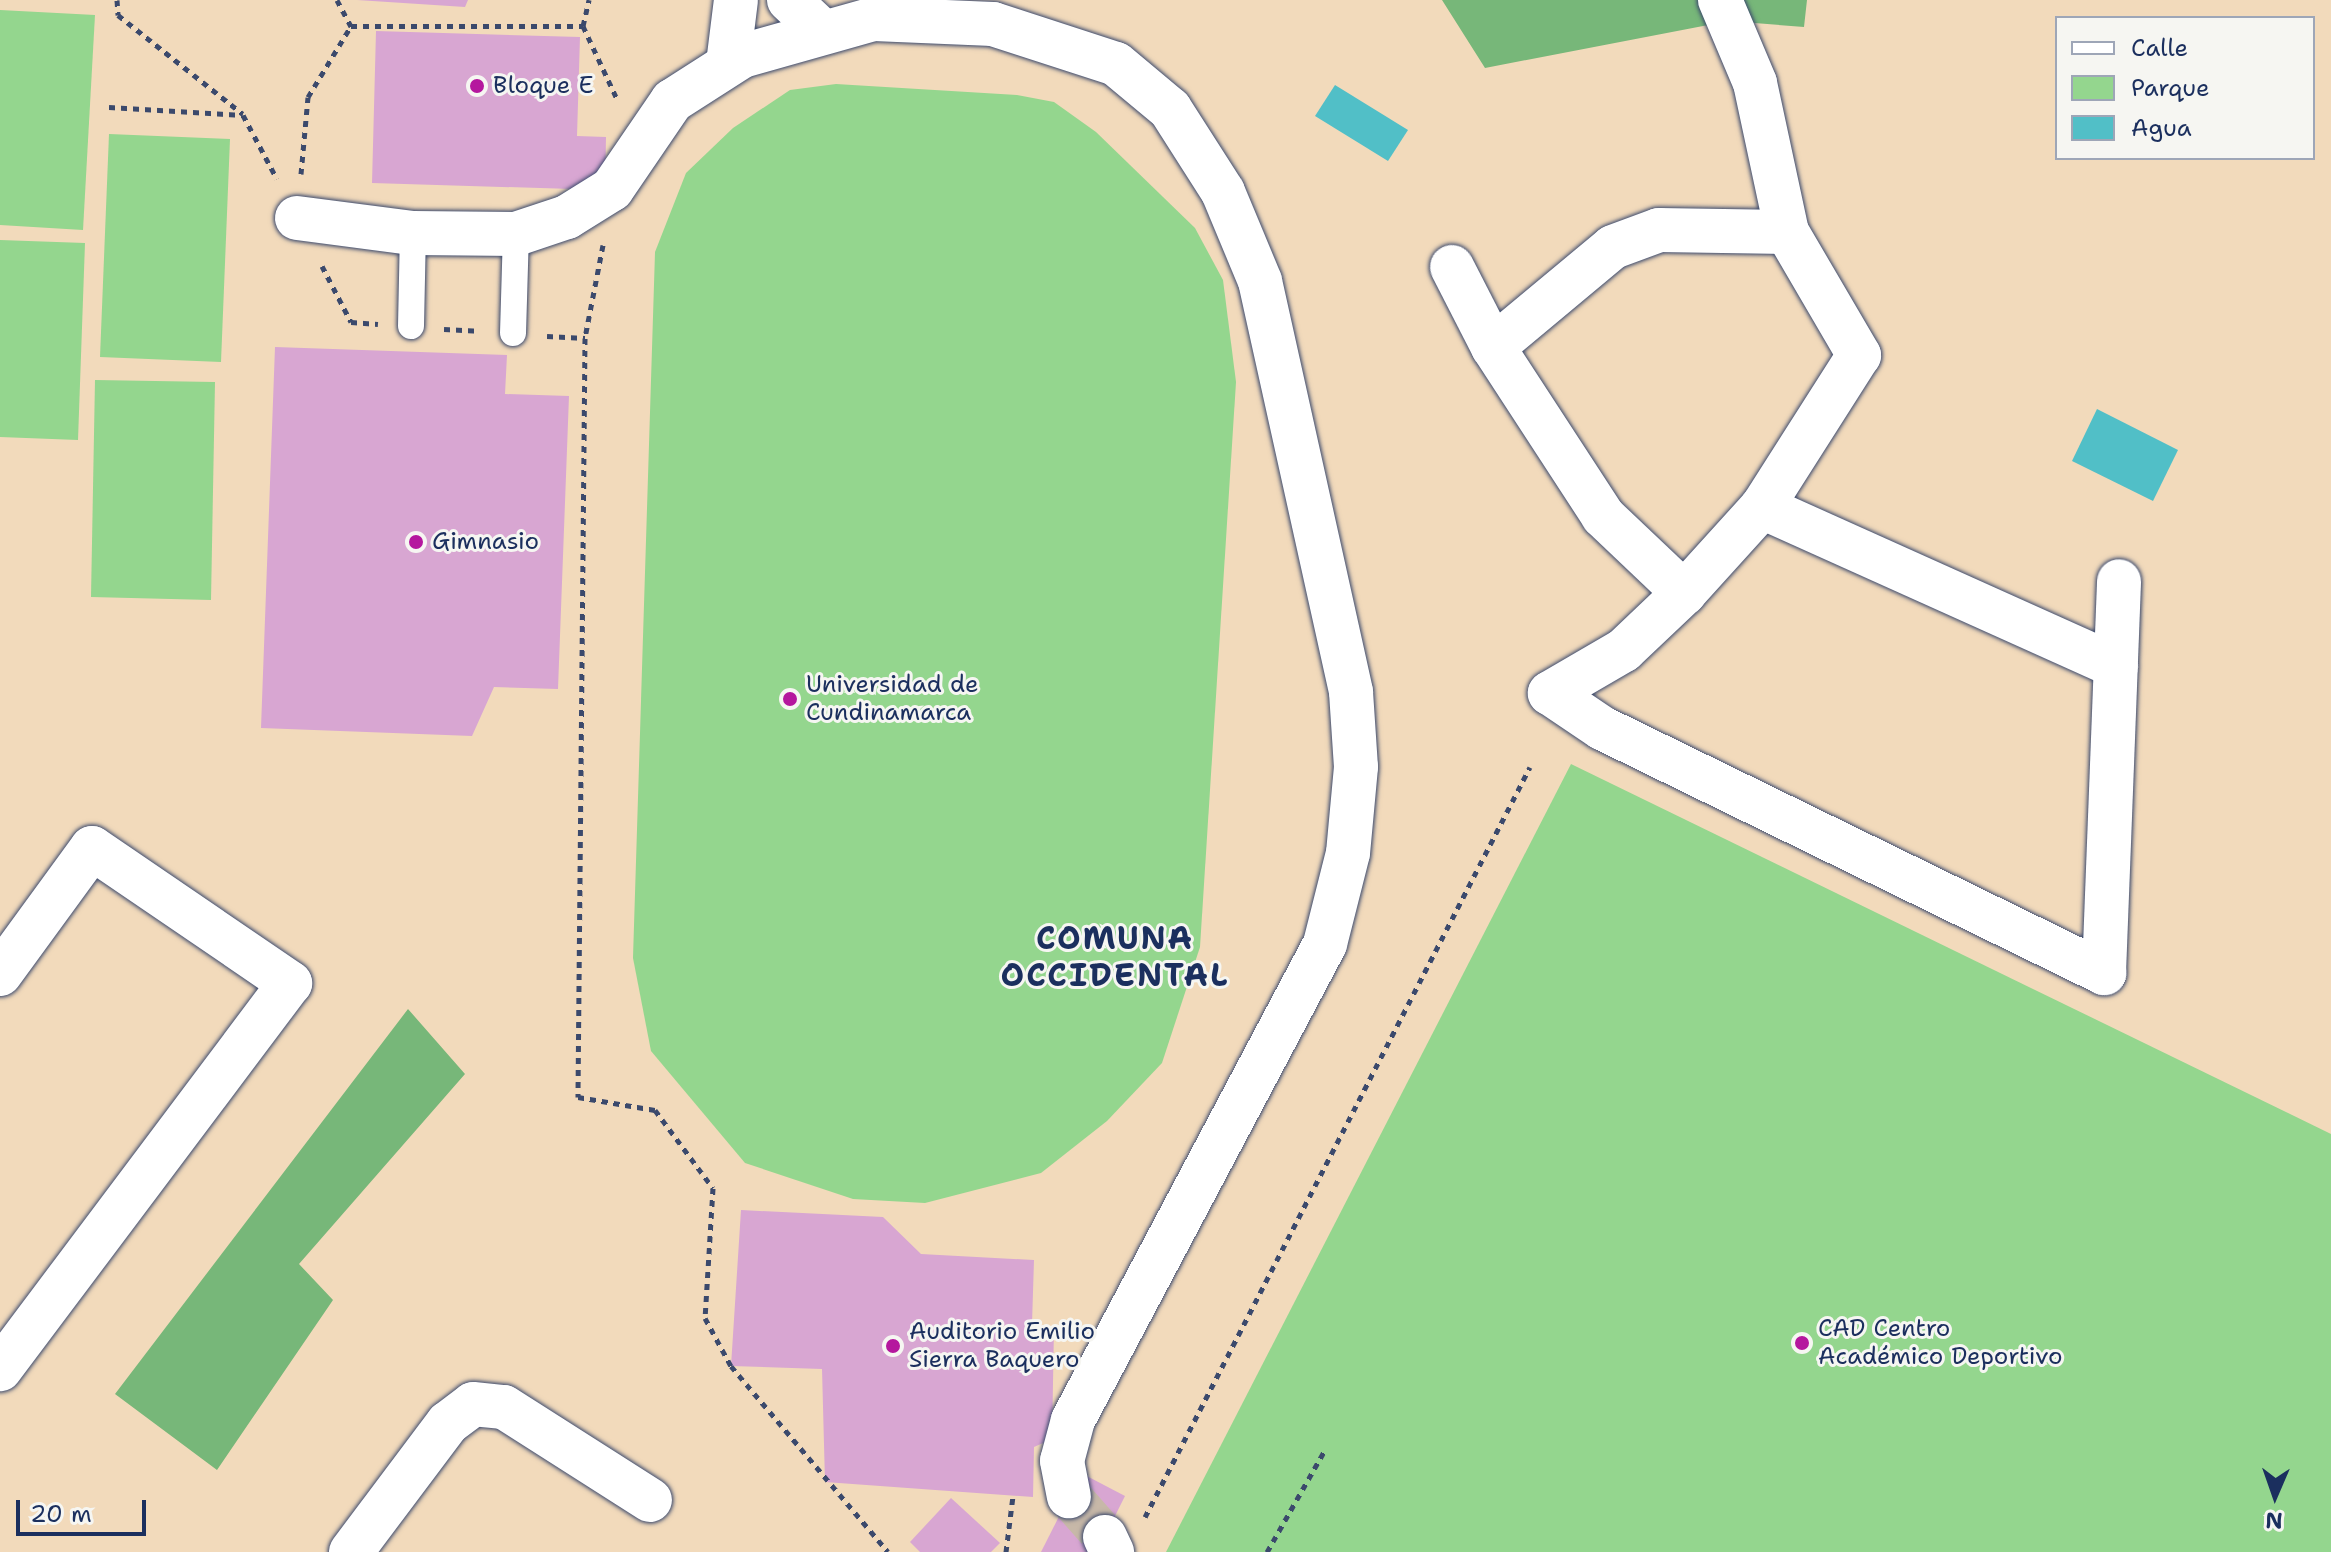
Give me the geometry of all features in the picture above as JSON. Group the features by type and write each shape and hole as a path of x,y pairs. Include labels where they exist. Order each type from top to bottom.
{"street":[{"path":"728,64 736,0"},
{"path":"789,0 822,31"},
{"path":"1720,0 1755,83 1787,232 1859,355 1762,507 1684,593 1624,650 1550,693 1602,728 2104,973 2119,581"},
{"path":"297,218 413,233 516,234 567,217 626,172 672,101 728,64 822,31 874,19 993,24 1116,64 1170,109 1223,192 1260,281 1351,692 1356,767 1348,853 1325,944 1073,1420 1062,1461 1069,1496"},
{"path":"1493,347 1613,247 1659,230 1787,232"},
{"path":"1452,267 1493,347 1603,516 1684,593"},
{"path":"1762,507 2116,666"},
{"path":"0,974 92,848 290,983 0,1369"},
{"path":"351,1552 448,1423 473,1404 504,1407 650,1500"}],"lane":[{"path":"411,326 413,233"},
{"path":"513,333 516,234"}],"path":[{"path":"117,0 118,15 243,115 351,322 585,338"},
{"path":"337,0 351,26"},
{"path":"589,0 583,26 611,78 626,172 585,338 578,1097 655,1110 713,1188 705,1318 731,1366 888,1552"},
{"path":"297,218 308,97 351,26"},
{"path":"351,26 583,26"},
{"path":"109,107 243,115"},
{"path":"1119,1538 1530,767"},
{"path":"1267,1552 1325,1450"},
{"path":"1006,1552 1013,1496"}],"green space":[{"path":"1442,0 1807,0 1804,27 1729,21 1485,68"},
{"path":"0,10 95,15 83,230 0,225"},
{"path":"836,84 1017,95 1054,102 1096,132 1195,228 1223,280 1236,382 1200,947 1162,1063 1107,1121 1041,1173 925,1203 853,1199 745,1163 651,1051 633,958 655,252 686,173 733,128 790,90"},
{"path":"109,134 230,139 221,362 100,357"},
{"path":"0,240 85,243 78,440 0,437"},
{"path":"95,380 215,382 211,600 91,597"},
{"name":"CAD Centro Académico Deportivo","path":"1571,764 2331,1134 2331,1552 1166,1552"},
{"path":"408,1009 465,1074 299,1264 333,1300 217,1470 115,1394"}],"water":[{"path":"1335,85 1408,130 1388,161 1315,116"},
{"path":"2097,409 2178,450 2153,501 2072,461"}],"building":[{"path":"357,0 468,0 465,7"},
{"name":"Bloque E","path":"376,31 580,37 577,136 606,137 605,190 372,183"},
{"name":"Gimnasio","path":"275,347 507,355 505,394 569,396 558,689 494,687 472,736 261,728"},
{"name":"Auditorio Emilio Sierra Baquero","path":"741,1210 883,1217 921,1254 1034,1260 1032,1324 1054,1327 1052,1439 1034,1447 1033,1497 825,1482 822,1369 731,1366"},
{"path":"1081,1473 1125,1496 1097,1552 1041,1552"},
{"path":"951,1498 1000,1543 991,1552 920,1552 910,1542"}],"tunnel":[{"path":"1069,1496 1105,1537"}],"place":[{"name":"Bloque E","path":"477,86"},
{"name":"Gimnasio","path":"416,542"},
{"name":"Universidad de Cundinamarca","path":"790,699"},
{"name":"CAD Centro Académico Deportivo","path":"1802,1343"},
{"name":"Auditorio Emilio Sierra Baquero","path":"893,1346"}],"district":[{"name":"COMUNA OCCIDENTAL","path":"1115,958"}]}
